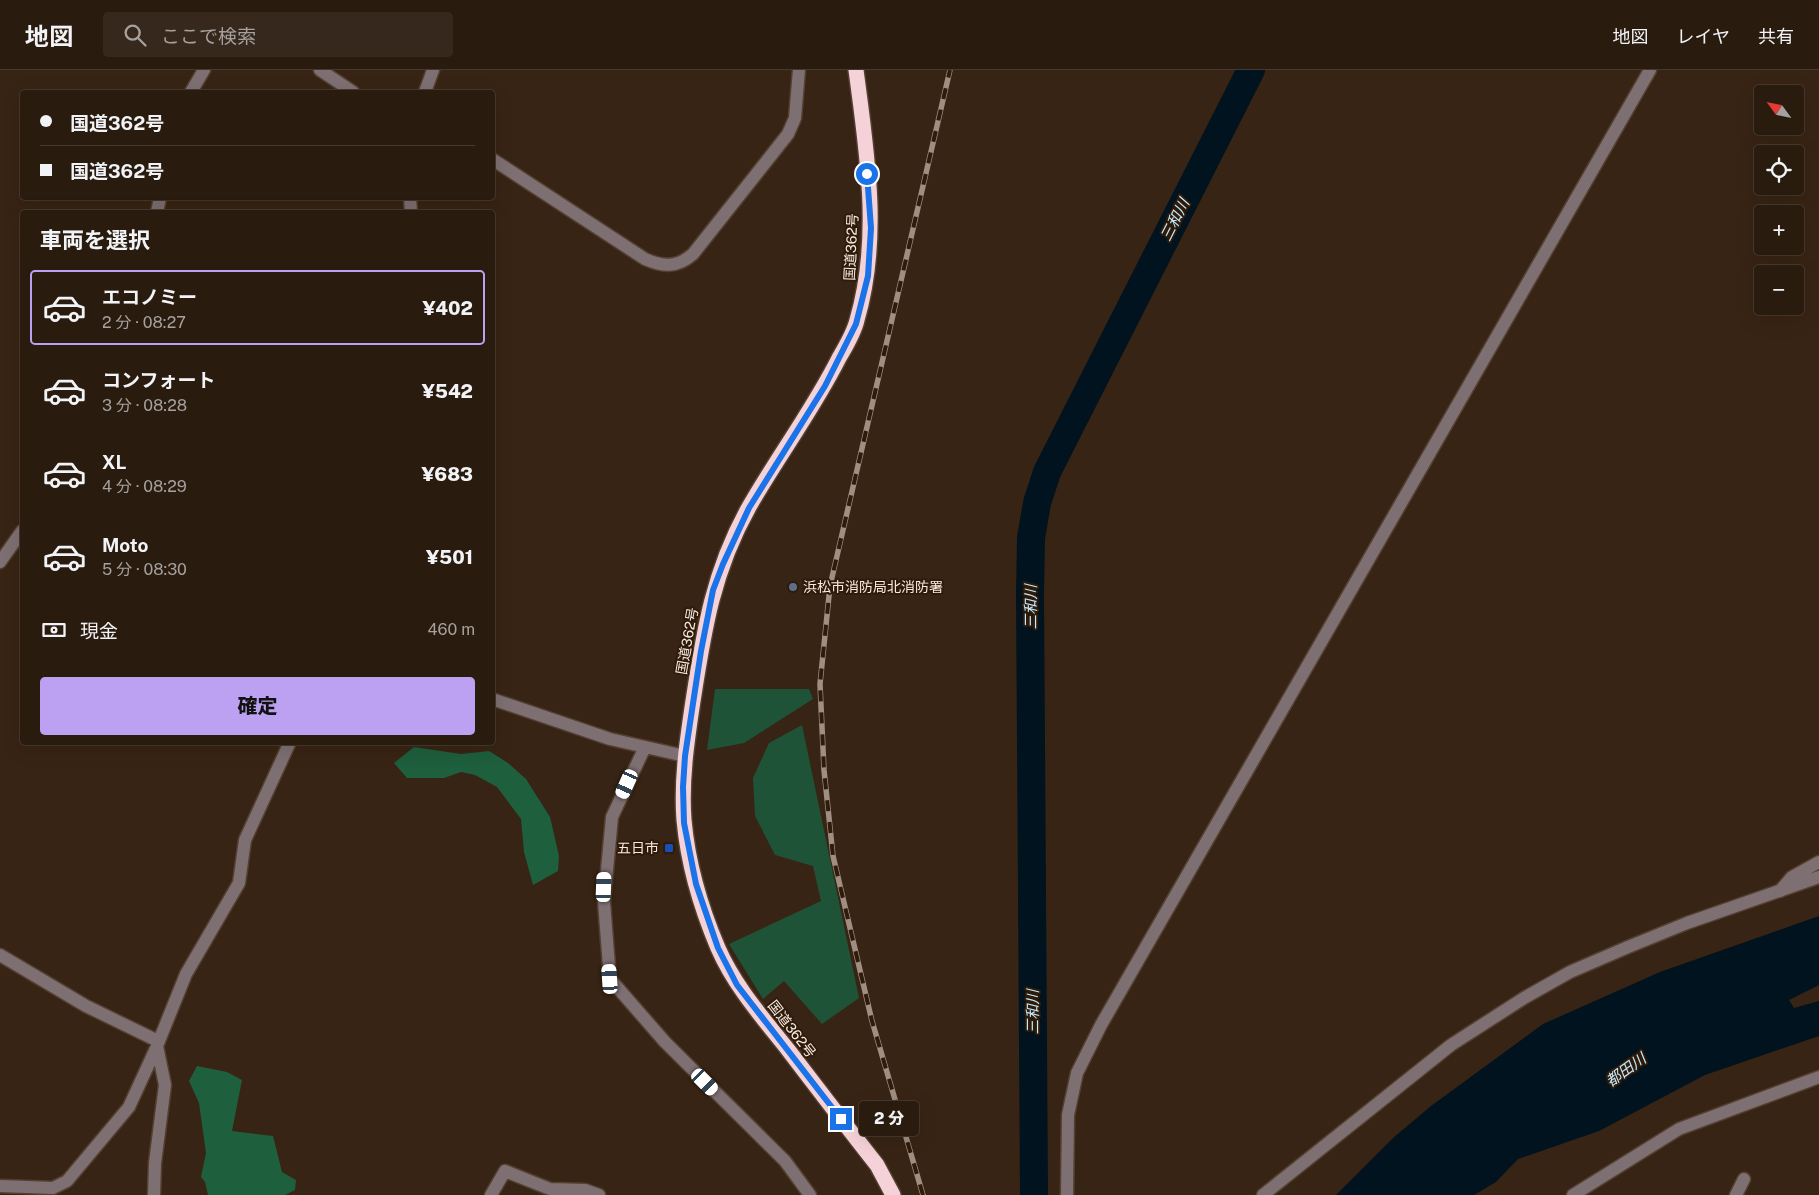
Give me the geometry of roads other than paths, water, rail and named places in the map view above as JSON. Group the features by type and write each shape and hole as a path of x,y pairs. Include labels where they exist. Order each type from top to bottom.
{"highway":[{"name":"国道362号","path":"856,70 865,138 871,228 868,276 856,324 825,386 749,508 728,550 713,590 701,651 685,756 683,787 684,823 696,884 718,948 737,985 877,1165 893,1195"}],"street":[{"path":"192,90 204,70"},
{"path":"320,70 350,90"},
{"path":"426,90 433,70"},
{"path":"495,161 645,259 659,266 683,263 693,254 788,134 795,118 799,70"},
{"path":"1067,1195 1068,1116 1077,1073 1101,1025 1650,70"},
{"path":"0,562 20,538"},
{"path":"495,700 610,739 685,756"},
{"path":"0,1186 53,1188 67,1181 129,1107 158,1044 186,974 239,883 246,840 289,745"},
{"path":"645,747 612,817 604,902 610,979 665,1042 786,1161 810,1195"},
{"path":"1780,891 1792,877 1819,862"},
{"path":"1263,1195 1451,1045 1524,998 1570,972 1687,923 1819,878"},
{"path":"0,955 86,1006 158,1044"},
{"path":"154,1195 155,1162 165,1085 158,1044"},
{"path":"1573,1195 1679,1129 1819,1077"},
{"path":"491,1195 505,1171 550,1189 585,1190 600,1195"},
{"path":"1736,1195 1744,1179"}],"water":[{"name":"都田川","path":"1819,916 1819,985 1789,1000 1794,1008 1819,1001 1819,1036 1705,1075 1599,1131 1518,1159 1496,1182 1474,1195 1336,1195 1393,1138 1431,1106 1543,1024 1660,972"}],"waterway":[{"name":"三和川","path":"1034,1195 1030,594 1031,538 1037,503 1047,472 1251,70"}],"railway":[{"path":"923,1195 872,1021 833,856 824,770 820,684 830,586 950,70"}],"place":[{"name":"浜松市消防局北消防署","path":"793,587"},
{"name":"五日市","path":"669,848"}]}
